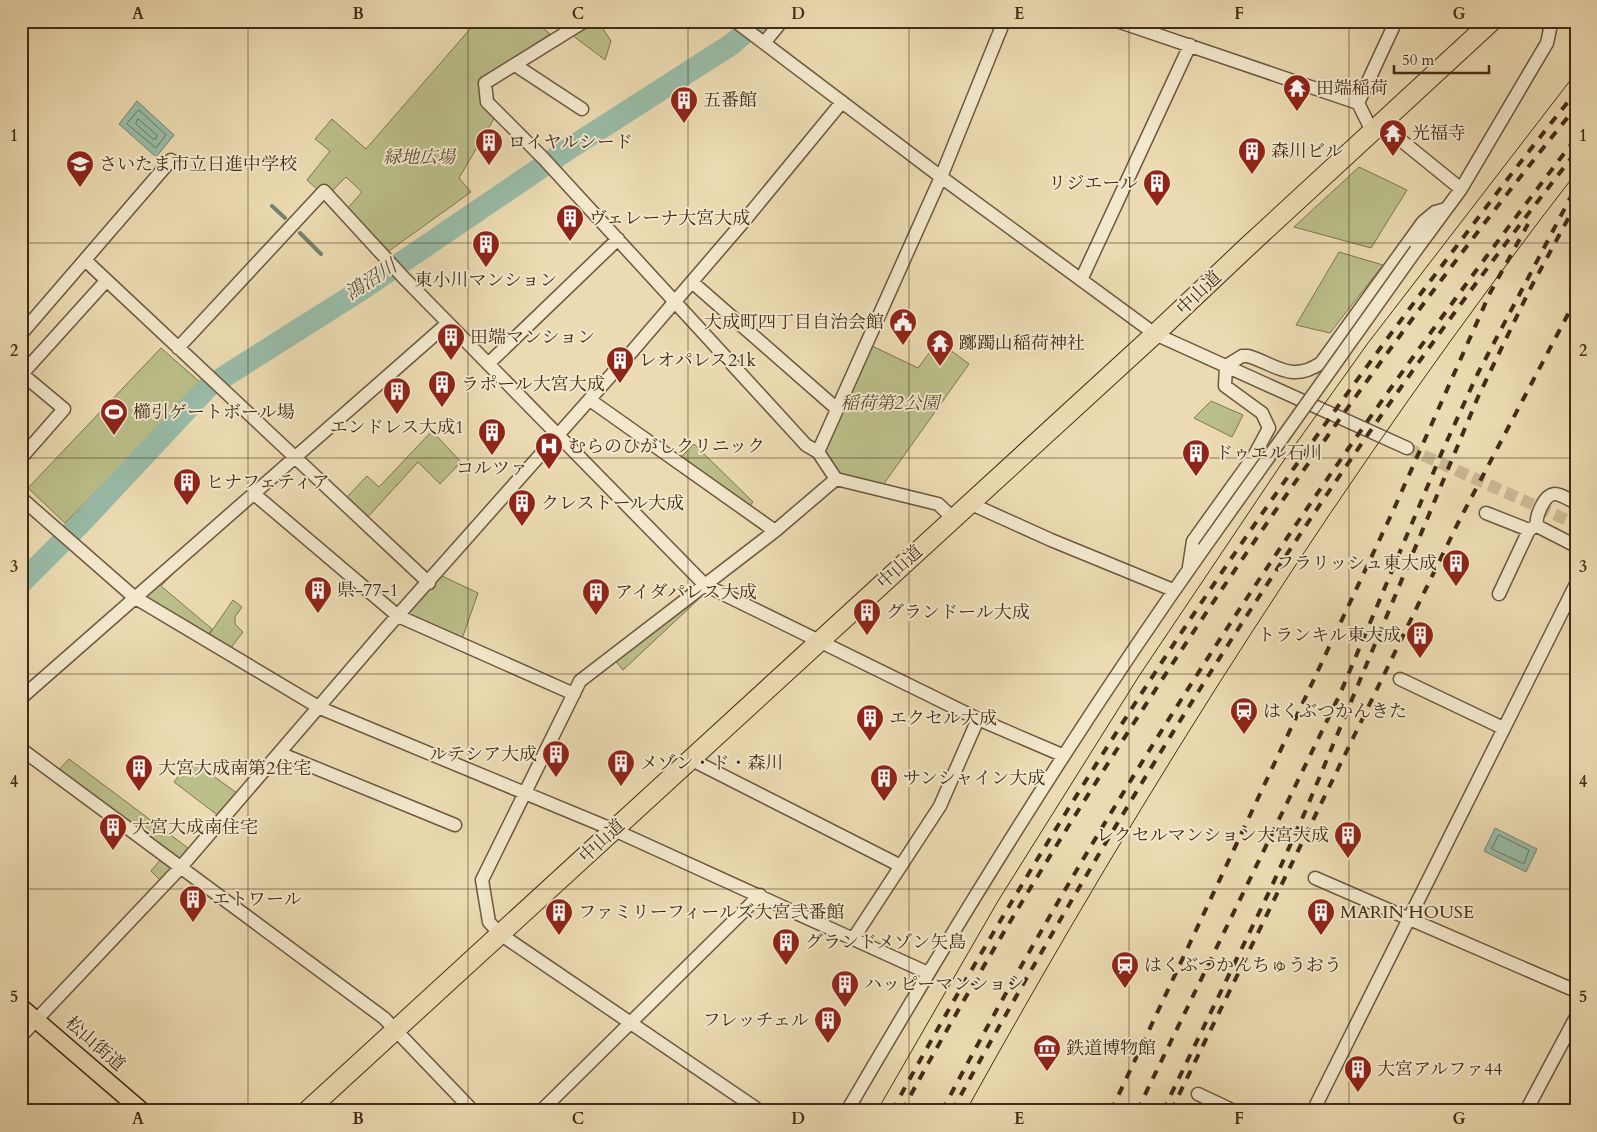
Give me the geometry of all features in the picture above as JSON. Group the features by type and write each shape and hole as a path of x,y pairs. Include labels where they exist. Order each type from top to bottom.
{"highway":[{"name":"中山道","path":"307,1111 969,503 1156,334 1376,127 1492,21"}],"main road":[{"name":"松山街道","path":"21,1007 142,1111"}],"street":[{"path":"585,21 485,83 487,102 618,239 806,445 818,452 836,479 938,504 954,518"},
{"path":"764,43 782,21"},
{"path":"818,452 941,177 1004,21"},
{"path":"1117,21 1358,103 1376,127 1461,189"},
{"path":"1358,103 1396,21"},
{"path":"847,1111 928,973 1062,755 1173,590 1461,189 1547,43 1550,29 1547,21"},
{"path":"743,28 941,177 1156,334 1407,448"},
{"path":"1082,280 1116,197 1190,45"},
{"path":"515,65 582,109"},
{"path":"21,1036 182,867 398,616 559,437 692,282 842,102"},
{"path":"21,334 171,160"},
{"path":"178,348 324,191 398,272 705,585 978,719 1062,755"},
{"path":"1226,366 1242,356 1248,356 1295,373 1308,370 1321,363 1423,222 1435,212 1446,209"},
{"path":"488,364 618,239"},
{"path":"85,260 429,583"},
{"path":"21,458 64,409 22,374 106,280"},
{"path":"692,282 837,408"},
{"path":"21,698 293,457 448,323"},
{"path":"1189,569 1193,541 1254,456 1269,428 1262,413 1225,386 1226,366"},
{"path":"590,400 775,531"},
{"path":"760,1111 500,934 489,922 482,880 580,681 775,531 836,479"},
{"path":"253,493 398,616 574,694"},
{"path":"1499,594 1533,528 1546,496 1558,494 1576,502"},
{"path":"21,498 134,597 320,708 614,830 928,973"},
{"path":"969,503 1173,590"},
{"path":"1486,513 1533,528 1576,546"},
{"path":"1313,1111 1576,584"},
{"path":"1400,679 1503,728"},
{"path":"853,939 940,806 978,719"},
{"path":"21,749 396,1028 473,1111"},
{"path":"279,753 455,825"},
{"path":"690,760 901,866"},
{"path":"1315,878 1576,991"},
{"path":"541,1111 760,896"},
{"path":"1526,1111 1576,1017"},
{"path":"1198,1094 1234,1111"}],"green space":[{"name":"緑地広場","path":"477,21 535,21 550,34 480,81 495,117 459,178 471,192 389,251 347,209 362,192 346,177 331,192 324,185 319,191 307,180 330,151 315,139 332,119 366,149"},
{"path":"594,21 598,21 611,41 605,60 572,35"},
{"path":"1359,167 1407,190 1371,248 1294,227"},
{"path":"1339,252 1383,265 1330,333 1296,325"},
{"name":"稲荷第2公園","path":"938,341 969,364 883,485 837,476 821,453 870,345 918,368"},
{"name":"櫛引ゲートボール場","path":"161,348 202,384 65,523 28,488"},
{"path":"1211,401 1243,415 1232,437 1194,418"},
{"path":"432,431 461,462 440,484 418,462 367,518 346,498 367,476 379,487"},
{"path":"694,444 753,502 747,509 679,459"},
{"path":"181,565 161,586 212,629 206,638 136,597"},
{"path":"442,576 478,593 462,639 406,615"},
{"path":"700,592 703,595 623,670 614,659"},
{"path":"233,600 242,607 235,617 235,624 243,632 230,649 209,635"},
{"path":"69,759 192,851 181,864 56,773"},
{"path":"191,760 237,793 220,817 174,782"},
{"path":"161,859 171,866 172,871 161,881 151,871"}],"water":[{"path":"137,101 174,135 156,157 119,124"},
{"path":"1495,828 1537,849 1526,872 1484,851"}],"waterway":[{"name":"鴻沼川","path":"21,583 79,525 208,387 361,290 567,150 732,44 758,21"},
{"path":"272,206 285,218"},
{"path":"300,233 321,254"}],"tunnel":[{"path":"1407,448 1576,524"}],"tram line":[{"path":"877,1111 998,901 1139,676 1280,466 1368,343 1576,73"},
{"path":"966,1111 1105,868 1253,630 1410,398 1491,285 1576,173"}],"railway":[{"path":"892,1111 952,1004 1078,793 1212,587 1352,387 1481,214 1576,92"},
{"path":"902,1111 971,988 1044,866 1196,628 1380,363 1476,234 1576,107"},
{"path":"942,1111 1084,857 1238,611 1319,490 1403,371 1488,254 1576,138"},
{"path":"952,1111 1094,863 1244,619 1323,500 1405,382 1489,266 1576,152"},
{"path":"1137,1111 1340,694 1442,452 1477,375 1576,187"},
{"path":"1163,1111 1271,888 1305,812 1478,397 1529,291 1576,204"},
{"path":"1111,1111 1393,511 1490,293 1528,224"},
{"path":"1171,1111 1459,521 1576,299"}],"place":[{"name":"田端稲荷","path":"1297,112"},
{"name":"五番館","path":"684,124"},
{"name":"光福寺","path":"1393,157"},
{"name":"ロイヤルシード","path":"489,166"},
{"name":"森川ビル","path":"1252,175"},
{"name":"さいたま市立日進中学校","path":"80,188"},
{"name":"リジエール","path":"1157,207"},
{"name":"ヴェレーナ大宮大成","path":"570,242"},
{"name":"東小川マンション","path":"486,268"},
{"name":"大成町四丁目自治会館","path":"903,346"},
{"name":"田端マンション","path":"451,361"},
{"name":"躑躅山稲荷神社","path":"940,367"},
{"name":"レオパレス21k","path":"620,384"},
{"name":"ラポール大宮大成","path":"442,408"},
{"name":"エンドレス大成1","path":"397,415"},
{"name":"櫛引ゲートボール場","path":"114,436"},
{"name":"コルツァ","path":"492,456"},
{"name":"むらのひがしクリニック","path":"549,470"},
{"name":"ドゥエル石川","path":"1196,477"},
{"name":"ヒナフェティア","path":"187,506"},
{"name":"クレストール大成","path":"522,527"},
{"name":"フラリッシュ東大成","path":"1456,587"},
{"name":"県-77-1","path":"318,614"},
{"name":"アイダパレス大成","path":"596,616"},
{"name":"グランドール大成","path":"867,636"},
{"name":"トランキル東大成","path":"1420,659"},
{"name":"はくぶつかんきた","path":"1244,735"},
{"name":"エクセル大成","path":"870,742"},
{"name":"ルテシア大成","path":"556,778"},
{"name":"メゾン・ド・森川","path":"621,787"},
{"name":"大宮大成南第2住宅","path":"139,792"},
{"name":"サンシャイン大成","path":"884,802"},
{"name":"大宮大成南住宅","path":"113,851"},
{"name":"レクセルマンション大宮大成","path":"1348,859"},
{"name":"エトワール","path":"193,923"},
{"name":"ファミリーフィールズ大宮弐番館","path":"559,936"},
{"name":"MARIN HOUSE","path":"1321,936"},
{"name":"グランドメゾン矢島","path":"786,966"},
{"name":"はくぶつかんちゅうおう","path":"1125,989"},
{"name":"ハッピーマンション","path":"845,1008"},
{"name":"フレッチェル","path":"828,1044"},
{"name":"鉄道博物館","path":"1047,1072"},
{"name":"大宮アルファ44","path":"1358,1093"}]}
